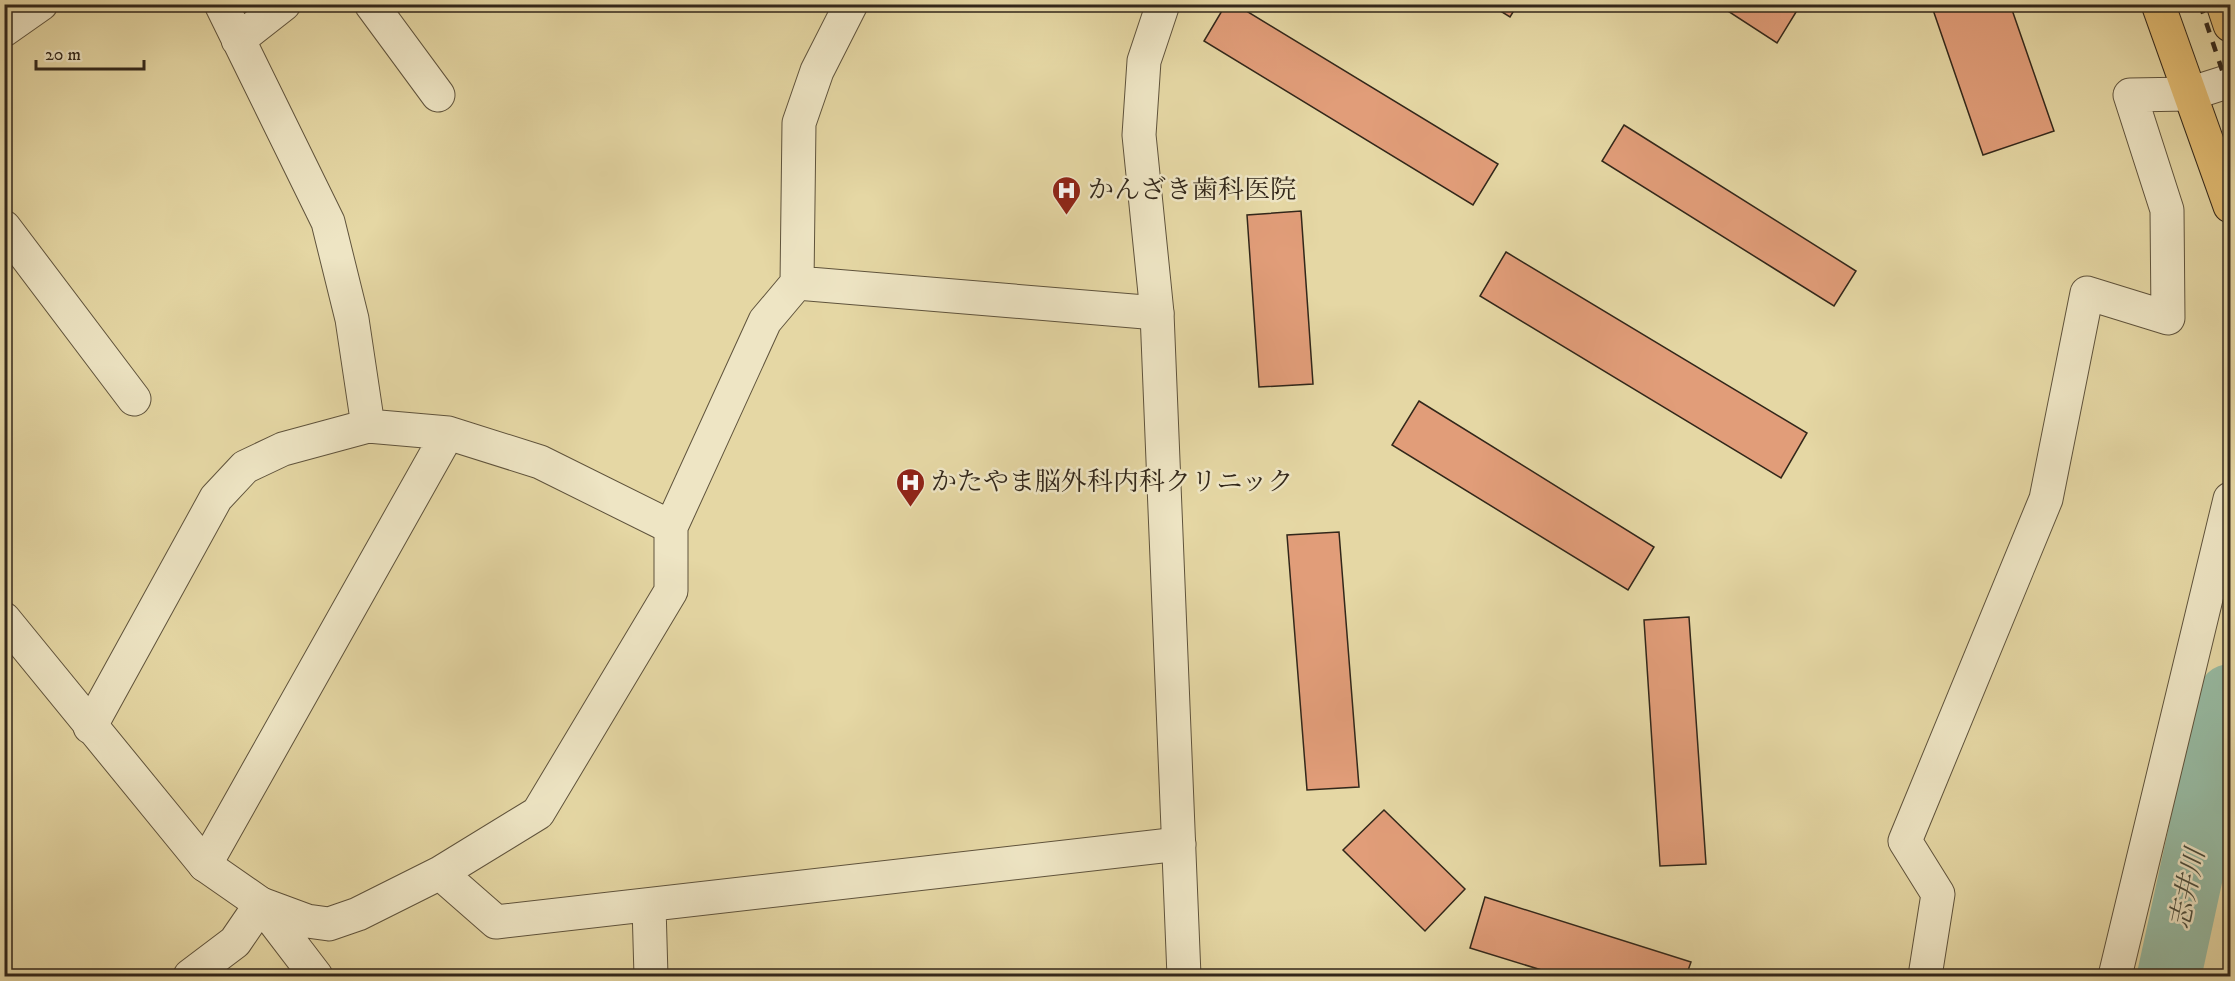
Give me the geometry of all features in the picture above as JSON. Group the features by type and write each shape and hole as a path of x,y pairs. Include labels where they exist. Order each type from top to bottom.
{"main road":[{"path":"2158,4 2230,206"},
{"path":"2223,4 2230,25"}],"street":[{"path":"4,30 41,4"},
{"path":"221,4 328,222 352,319 368,426"},
{"path":"238,40 284,4"},
{"path":"371,4 438,95"},
{"path":"4,619 205,866 261,904 308,921 329,924 358,914 440,873 538,813 671,591 670,526 765,321 797,283 799,123 818,71 851,4"},
{"path":"1163,4 1144,61 1139,135 1157,313 1184,976"},
{"path":"1925,976 1938,894 1905,841 2046,499 2086,293 2168,318 2167,210 2130,95 2189,94 2230,81"},
{"path":"4,227 134,399"},
{"path":"797,283 1157,313"},
{"path":"90,727 216,498 229,481 245,467 283,449 368,426 448,433 540,462 670,526"},
{"path":"205,866 448,433"},
{"path":"2115,976 2230,499"},
{"path":"440,873 496,922 1179,844"},
{"path":"190,976 235,942 261,904"},
{"path":"261,904 316,976"},
{"path":"649,906 651,976"}],"building":[{"path":"1226,4 1235,4 1498,164 1473,205 1204,41"},
{"path":"1489,4 1518,4 1510,17"},
{"path":"1717,4 1801,4 1777,43"},
{"path":"1931,4 2010,4 2054,131 1983,155"},
{"path":"1624,125 1856,271 1834,306 1602,161"},
{"path":"1301,211 1313,384 1259,387 1247,215"},
{"path":"1506,252 1807,433 1781,478 1480,296"},
{"path":"1419,401 1654,547 1628,590 1392,445"},
{"path":"1339,532 1359,787 1307,790 1287,535"},
{"path":"1689,617 1706,864 1660,866 1644,620"},
{"path":"1384,810 1465,889 1425,931 1343,850"},
{"path":"1485,897 1691,962 1686,976 1561,976 1470,948"}],"waterway":[{"name":"志井川","path":"2169,976 2230,696"}],"railway":[{"path":"2200,4 2230,94"}],"place":[{"name":"かんざき歯科医院","path":"1067,216"},
{"name":"かたやま脳外科内科クリニック","path":"910,508"}]}
